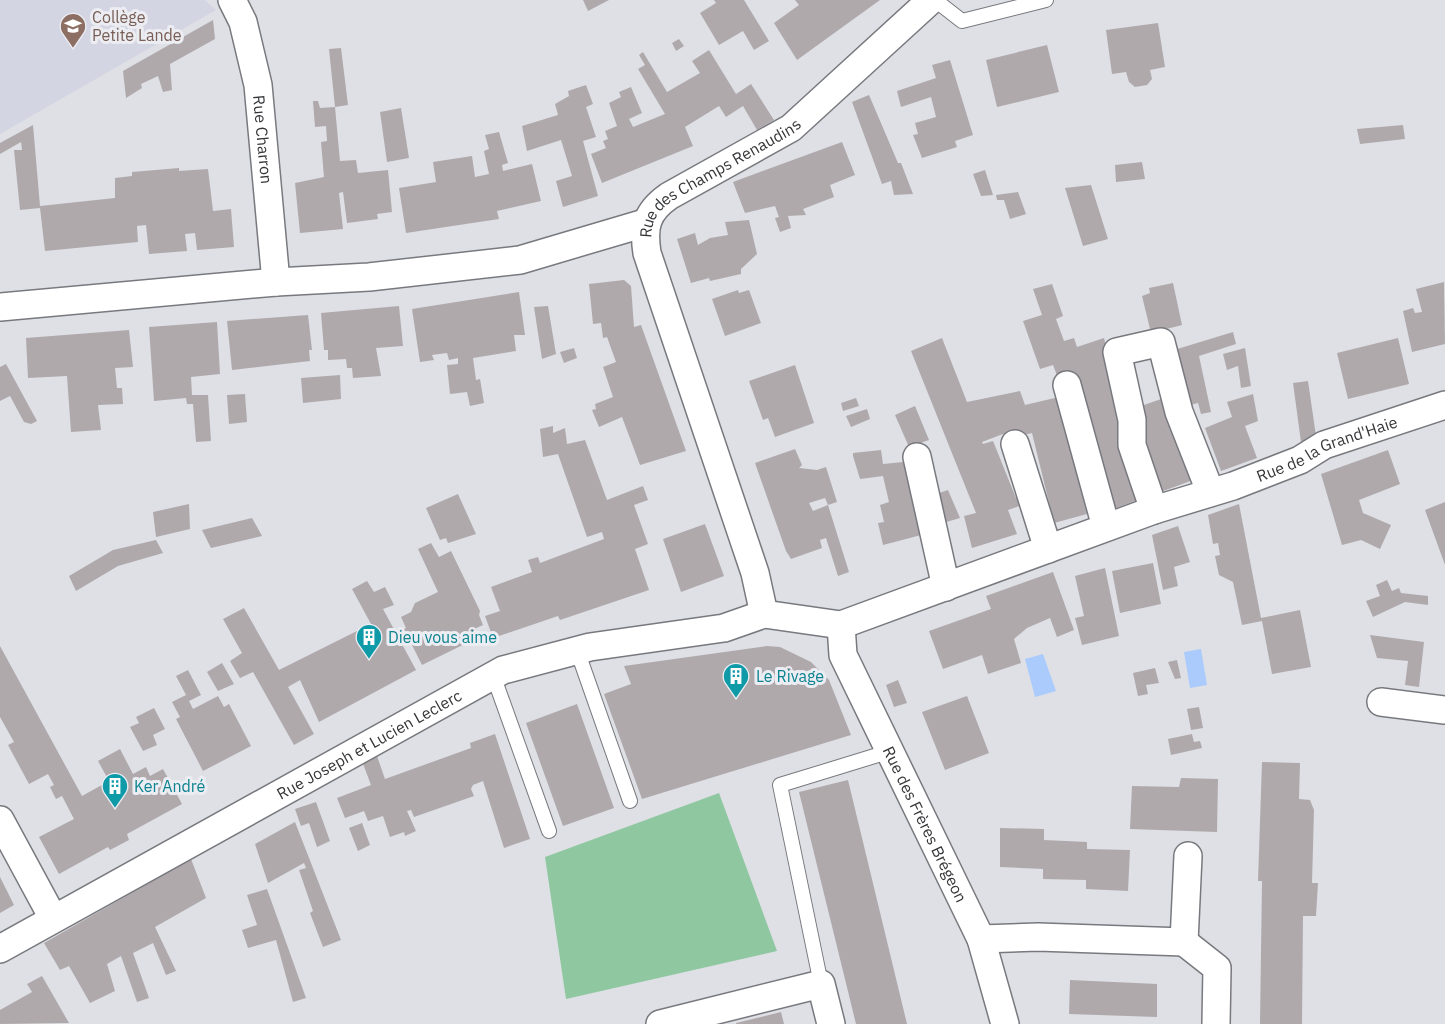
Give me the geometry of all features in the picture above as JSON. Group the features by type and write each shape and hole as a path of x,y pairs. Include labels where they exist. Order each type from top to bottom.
{"street":[{"name":"Rue Charron","path":"232,0 243,22 258,85 276,282"},
{"name":"Rue des Champs Renaudins","path":"764,614 755,573 647,253 645,223 659,203 669,196 791,128 933,0"},
{"path":"0,307 276,282 369,277 520,260 645,223"},
{"path":"1154,510 1132,445 1132,420 1117,352 1161,342 1179,412 1210,491"},
{"path":"1067,385 1106,527"},
{"name":"Rue de la Grand'Haie","path":"764,614 841,625 1106,527 1210,491 1233,486 1300,460 1324,446 1445,405"},
{"path":"1015,444 1048,549"},
{"path":"917,457 946,587"},
{"name":"Rue Joseph et Lucien Leclerc","path":"0,949 503,670 577,650 724,628 764,614"},
{"name":"Rue des Frères Brégeon","path":"841,625 843,655 981,939 1005,1024"},
{"path":"1381,702 1445,710"},
{"path":"0,820 53,918"},
{"path":"1184,942 1188,856"},
{"path":"981,939 1038,937 1184,942 1217,968 1216,1024"},
{"path":"660,1024 821,984 831,1024"}],"lane":[{"path":"933,0 962,21 1046,0"},
{"path":"577,650 630,801"},
{"path":"493,675 549,831"},
{"path":"821,984 780,785 891,751"}],"shaded area":[{"name":"Collège Petite Lande","path":"0,0 205,0 216,10 0,134"}],"green space":[{"path":"719,793 777,951 566,999 545,857"}],"water":[{"path":"1201,649 1207,685 1190,688 1184,652"},
{"path":"1043,654 1056,691 1035,697 1025,659"}],"building":[{"path":"583,0 609,0 588,11"},
{"path":"714,0 744,0 769,41 754,50 743,31 719,45 700,13 716,3"},
{"path":"795,0 880,0 797,60 774,23 799,5"},
{"path":"213,20 215,39 170,64 172,90 163,92 158,76 141,84 142,88 126,98 123,71"},
{"path":"1158,23 1165,67 1150,70 1152,79 1147,85 1135,87 1129,82 1126,72 1112,74 1106,30"},
{"path":"679,39 684,46 676,51 672,43"},
{"path":"1047,45 1059,92 997,107 986,60"},
{"path":"341,48 348,105 335,107 329,49"},
{"path":"709,50 736,94 751,84 774,120 757,130 743,106 726,117 719,106 685,127 693,146 602,183 591,154 606,148 603,141 608,139 605,131 617,126 609,103 621,97 619,92 631,87 642,113 629,119 633,127 665,114 638,69 645,65 639,55 643,52 667,92 700,73 692,61"},
{"path":"950,60 973,135 955,141 957,147 922,158 913,135 918,134 915,123 936,117 931,97 901,107 897,91 936,78 932,65"},
{"path":"586,85 593,104 586,107 596,137 583,141 598,196 563,207 556,181 572,176 561,140 527,151 522,126 558,115 555,104 569,96 568,91"},
{"path":"869,95 913,194 894,195 891,181 882,184 852,102"},
{"path":"313,101 318,101 320,108 335,107 340,161 356,160 358,173 388,170 392,212 377,214 378,219 347,223 343,192 339,193 343,229 300,233 295,183 324,177 321,142 327,141 326,126 315,127"},
{"path":"401,108 409,158 387,162 380,112"},
{"path":"33,125 40,206 115,198 115,178 132,176 132,172 179,168 179,171 208,169 213,211 231,209 234,247 197,250 195,233 185,234 187,251 149,254 146,225 137,226 138,242 45,251 40,208 20,210 14,150 22,150 21,142 0,154 0,143"},
{"path":"1403,125 1405,139 1360,144 1357,129"},
{"path":"499,132 508,163 502,165 503,171 532,164 541,201 497,211 499,219 406,233 399,188 436,182 433,162 472,156 475,177 489,174 484,151 489,149 485,135"},
{"path":"842,142 855,175 830,185 834,197 803,209 806,215 788,216 791,228 780,232 775,218 779,217 775,206 745,213 733,182"},
{"path":"1142,162 1145,179 1116,182 1115,165"},
{"path":"985,170 993,195 981,196 973,174"},
{"path":"1091,185 1108,239 1083,246 1065,188"},
{"path":"1018,192 1026,214 1010,219 1004,200 997,200 996,195"},
{"path":"749,220 757,254 741,269 741,274 691,283 677,239 695,233 698,245 710,238 728,235 725,222"},
{"path":"624,280 631,286 634,327 641,325 686,451 640,465 622,417 599,427 592,410 596,409 595,404 613,397 603,367 616,362 607,337 603,338 601,323 593,324 589,284"},
{"path":"1444,282 1445,344 1412,352 1403,311 1413,308 1415,313 1422,312 1416,289"},
{"path":"1173,283 1182,325 1151,333 1142,296 1150,293 1149,288"},
{"path":"1052,284 1063,316 1056,319 1064,341 1074,338 1077,347 1104,338 1143,498 1110,510 1079,377 1058,378 1053,365 1040,369 1023,321 1042,315 1033,289"},
{"path":"738,290 739,293 749,290 761,323 725,336 712,299"},
{"path":"519,292 525,335 514,335 516,351 473,358 476,380 480,379 484,403 470,406 467,392 450,394 447,365 458,364 458,358 449,360 447,353 432,355 434,360 420,362 412,309"},
{"path":"399,306 403,346 376,348 381,376 353,378 352,368 347,368 346,359 328,360 328,350 324,350 321,313"},
{"path":"548,306 556,354 542,359 534,307"},
{"path":"308,315 312,350 309,350 310,361 232,370 227,321"},
{"path":"217,322 220,374 191,377 192,395 208,395 211,441 196,442 193,404 187,404 186,398 154,401 149,327"},
{"path":"129,330 133,367 115,368 117,388 122,388 123,404 98,405 101,430 71,432 67,376 28,378 26,338"},
{"path":"1233,332 1236,344 1199,356 1211,412 1201,414 1198,403 1186,406 1174,350"},
{"path":"942,338 967,402 1020,391 1025,405 1059,397 1087,514 1054,523 1032,433 1004,440 1003,434 982,442 983,444 993,441 1016,498 1018,497 1022,505 1008,510 1017,534 972,548 964,516 976,513 911,351"},
{"path":"1398,338 1409,384 1348,399 1337,353"},
{"path":"574,348 577,358 564,363 560,352"},
{"path":"1245,348 1251,386 1241,388 1238,366 1227,370 1223,354"},
{"path":"6,364 37,421 31,424 24,422 10,396 0,401 0,367"},
{"path":"795,365 814,423 775,437 768,418 763,420 749,381"},
{"path":"340,375 341,399 303,403 301,378"},
{"path":"1308,381 1316,436 1301,442 1293,383"},
{"path":"245,394 247,422 229,424 227,395"},
{"path":"1253,394 1258,421 1245,426 1257,458 1221,471 1205,428 1232,417 1227,402"},
{"path":"856,398 859,406 843,411 841,403"},
{"path":"1164,398 1196,479 1155,494 1146,462 1144,405"},
{"path":"915,406 929,440 909,447 895,415"},
{"path":"867,409 870,419 851,427 846,416"},
{"path":"553,426 553,433 565,428 567,444 585,440 607,500 643,486 648,500 634,505 648,544 635,549 649,590 560,620 558,616 493,638 485,616 500,611 491,587 532,572 528,560 538,557 540,563 604,539 602,532 587,537 558,454 543,457 540,429"},
{"path":"795,449 802,465 799,468 817,470 826,467 837,502 828,505 849,572 838,576 826,538 820,540 822,548 791,559 786,551 755,463","holes":["825,498 828,505 813,511 809,503"]},
{"path":"881,450 883,464 903,462 914,488 925,534 883,545 878,523 884,522 880,505 889,502 883,476 860,479 853,456 853,453"},
{"path":"1388,450 1400,484 1359,500 1363,513 1391,525 1380,549 1361,540 1342,545 1321,474"},
{"path":"948,490 960,518 943,523 936,494"},
{"path":"458,494 476,534 448,543 446,538 440,540 426,508"},
{"path":"1445,502 1445,565 1425,510"},
{"path":"189,504 190,529 156,537 153,512"},
{"path":"1239,504 1261,618 1300,610 1311,667 1272,674 1262,621 1242,625 1233,582 1219,575 1215,556 1220,555 1218,543 1213,544 1208,515"},
{"path":"252,518 262,536 211,548 202,530"},
{"path":"705,524 724,576 681,592 663,539"},
{"path":"1178,526 1190,562 1174,567 1178,586 1163,590 1152,535"},
{"path":"156,540 163,553 118,566 76,591 69,576 113,550"},
{"path":"431,543 439,557 451,551 480,611 479,615 483,625 474,629 479,637 422,665 404,629 406,628 401,617 411,612 415,603 438,592 418,549"},
{"path":"1153,563 1161,604 1120,613 1112,571"},
{"path":"1105,568 1119,636 1082,645 1075,618 1084,616 1075,576"},
{"path":"1053,572 1074,630 1057,637 1050,618 1027,628 1014,639 1021,663 988,674 982,655 943,669 929,631 991,609 986,596"},
{"path":"1387,580 1392,591 1399,588 1401,593 1428,596 1428,605 1405,602 1373,617 1366,601 1380,596 1376,585"},
{"path":"367,581 374,592 385,587 394,605 383,609 416,670 319,722 300,680 288,687 314,734 294,745 253,672 240,678 230,661 242,653 223,619 244,608 279,670 371,624 352,589"},
{"path":"1370,635 1424,642 1419,687 1405,685 1408,661 1377,658"},
{"path":"0,646 82,796 109,781 98,761 120,749 133,774 146,767 150,776 163,769 182,804 127,834 129,840 110,850 108,847 59,874 39,837 74,819 62,796 56,799 50,787 54,785 48,774 29,784 8,745 14,742 0,717"},
{"name":"Le Rivage","path":"767,646 780,647 811,662 829,680 851,735 642,799 604,694 631,684 624,666"},
{"path":"1177,660 1181,678 1175,679 1168,662"},
{"path":"222,663 234,684 218,691 207,672"},
{"path":"1155,668 1159,683 1146,685 1148,694 1138,696 1133,673"},
{"path":"188,670 201,695 189,701 193,709 218,696 224,707 229,704 251,746 203,771 176,719 180,717 172,702 186,695 176,676"},
{"path":"898,680 907,703 894,707 886,685"},
{"path":"967,696 989,753 945,770 922,712"},
{"path":"577,704 614,808 563,826 526,723"},
{"path":"1199,707 1203,728 1191,730 1187,709"},
{"path":"154,708 165,729 153,735 157,745 143,751 130,727 139,723 136,717"},
{"path":"495,734 530,839 504,848 483,781 473,785 471,789 474,796 414,817 411,810 407,811 416,831 405,836 404,832 390,837 383,816 368,821 364,811 345,818 337,798 371,785 362,761 377,756 385,779 471,748 470,743"},
{"path":"1192,734 1194,742 1200,741 1202,748 1171,755 1168,739"},
{"path":"1262,762 1300,763 1299,799 1310,800 1314,810 1312,883 1318,883 1316,916 1303,916 1302,1024 1260,1024 1262,881 1258,881"},
{"path":"1181,778 1218,779 1217,832 1130,829 1132,786 1179,787"},
{"path":"848,780 907,1024 856,1024 799,792"},
{"path":"316,802 330,841 317,847 309,823 301,826 295,809"},
{"path":"295,822 341,940 323,947 310,913 313,911 299,870 306,868 304,863 268,883 255,844"},
{"path":"362,823 370,845 358,851 349,828"},
{"path":"1000,828 1044,829 1044,840 1087,842 1087,849 1130,850 1128,891 1086,889 1086,880 1043,879 1043,869 1000,867"},
{"path":"191,859 206,898 155,927 176,971 166,975 153,943 133,953 149,998 137,1002 121,956 107,964 115,991 90,1003 69,966 60,970 44,943"},
{"path":"0,877 14,905 0,913"},
{"path":"267,889 306,998 293,1002 276,940 248,948 242,930 257,925 247,895"},
{"path":"42,976 69,1023 0,1024 0,1010 32,992 27,984"},
{"path":"1070,980 1157,984 1157,1017 1069,1014"},
{"path":"781,1012 784,1024 736,1024 736,1023"}],"place":[{"name":"Collège Petite Lande","path":"73,49"},
{"name":"Dieu vous aime","path":"369,660"},
{"name":"Le Rivage","path":"736,699"},
{"name":"Ker André","path":"115,809"}]}
